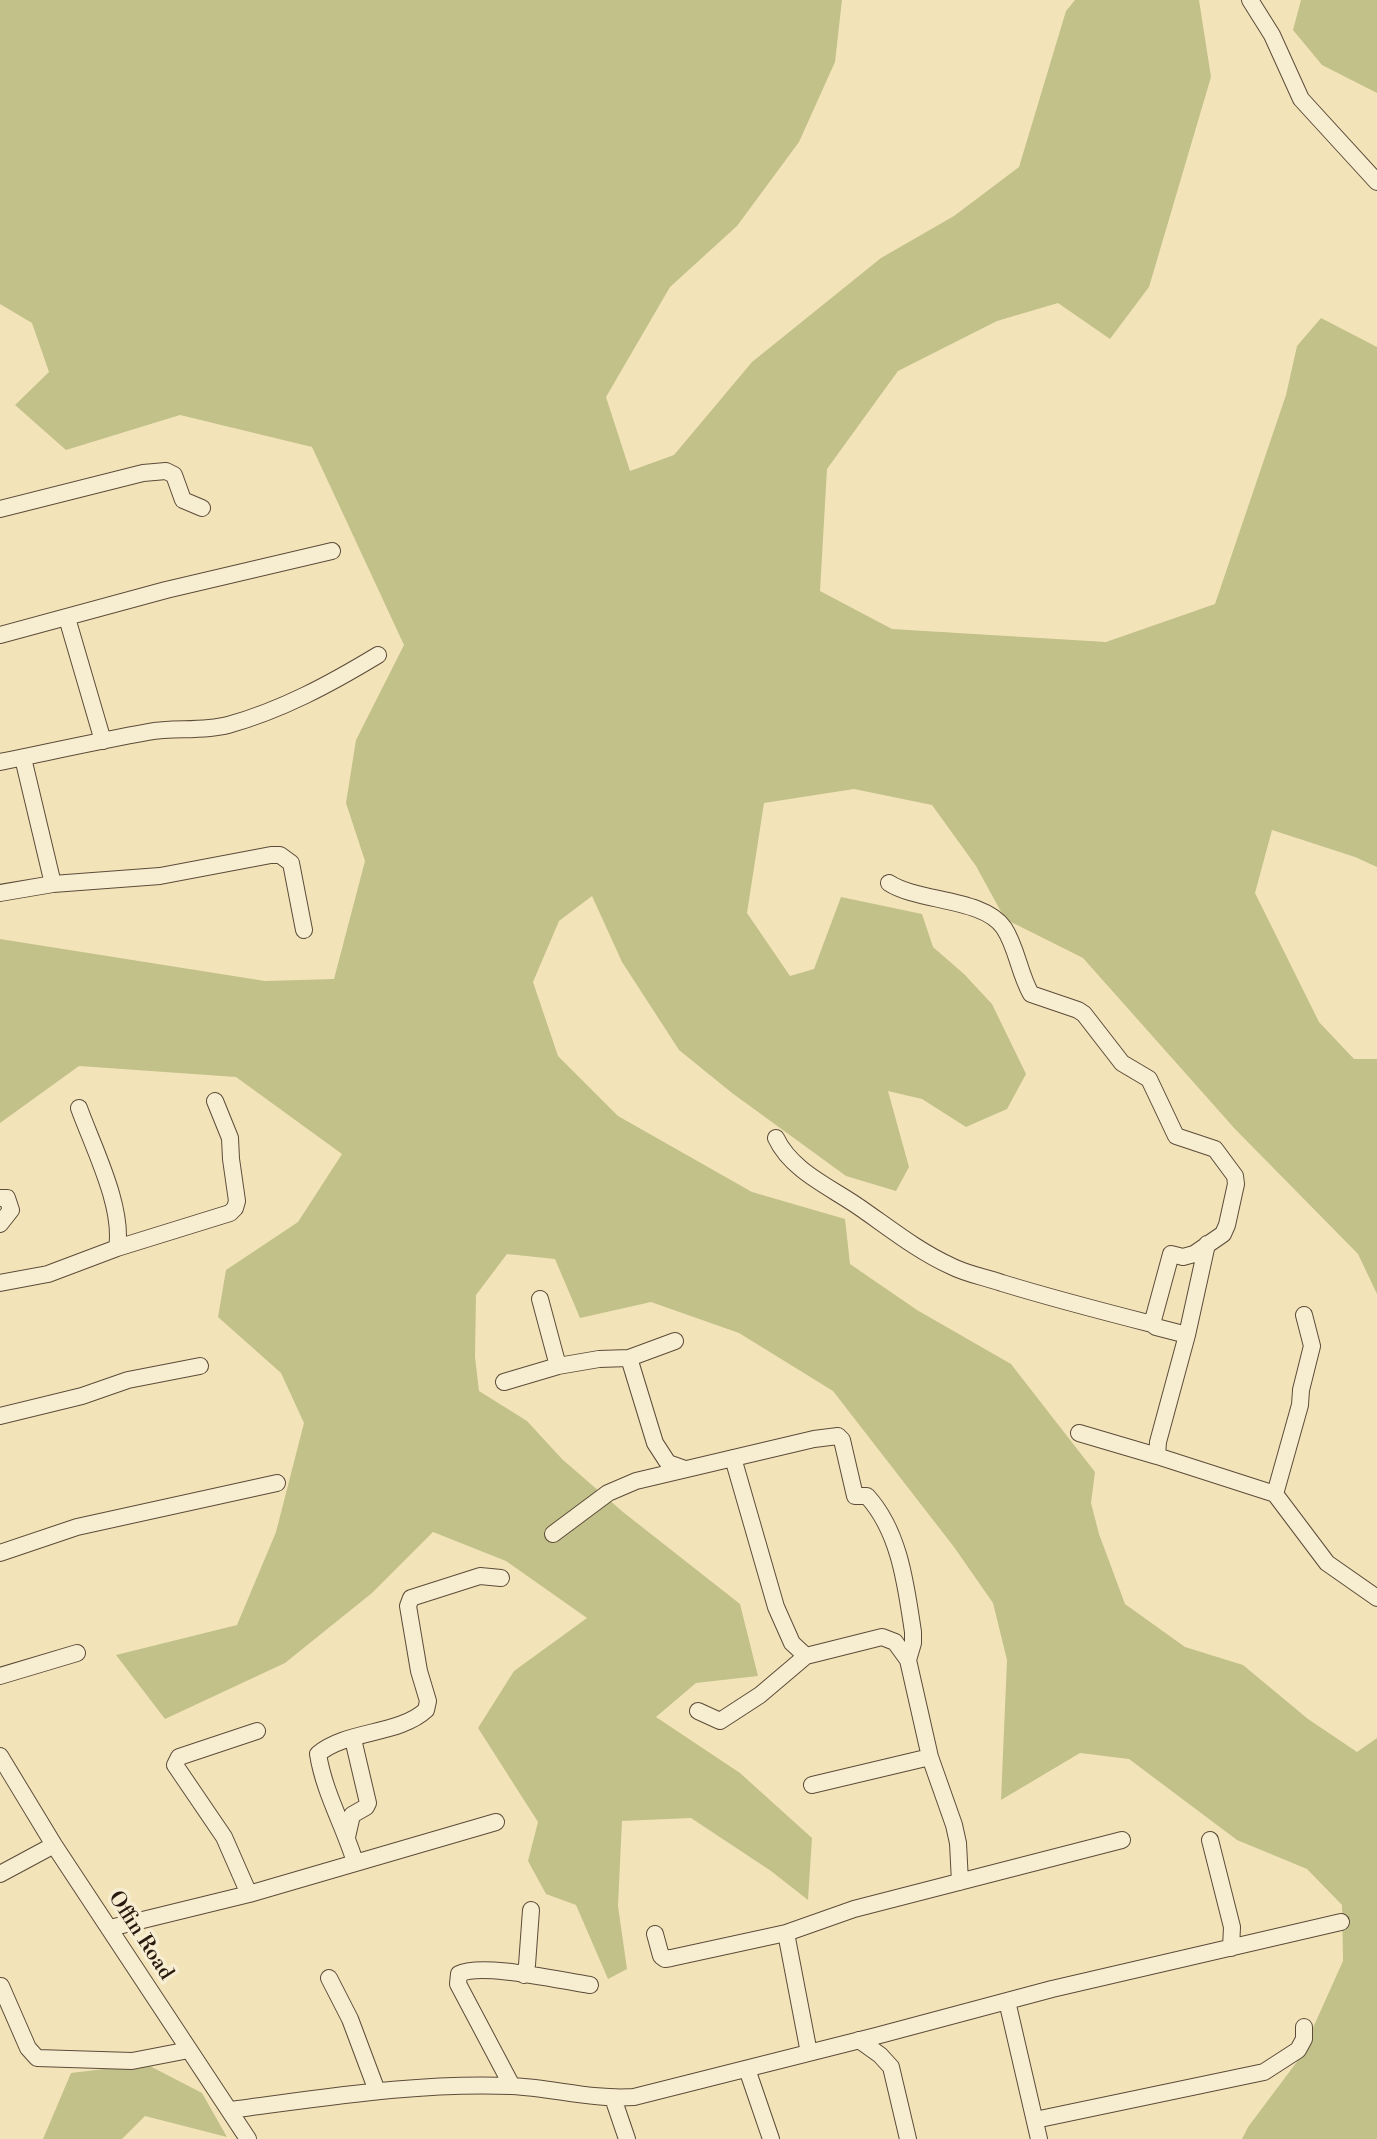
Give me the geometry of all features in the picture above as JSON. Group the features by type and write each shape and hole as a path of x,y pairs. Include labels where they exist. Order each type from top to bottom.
{"street":[{"path":"1250,0 1272,35 1301,99 1377,182"},
{"path":"0,509 143,473 166,471 174,475 183,500 202,508"},
{"path":"0,635 166,590 332,551"},
{"path":"68,618 103,741"},
{"path":"0,762 151,731 200,730 248,719 316,692 378,655"},
{"path":"23,758 53,884"},
{"path":"0,893 53,884 160,876 280,855 291,863 304,930"},
{"path":"889,883 994,917 1004,926 1010,938 1031,994 1078,1010 1122,1063 1149,1079 1177,1136 1215,1149 1235,1176 1236,1184 1223,1234 1194,1254 1183,1257 1171,1254 1152,1324"},
{"path":"0,1283 48,1274 117,1248 230,1213 235,1208 236,1201 230,1138 215,1101"},
{"path":"79,1108 111,1196 119,1237 117,1248"},
{"path":"776,1138 783,1153 816,1181 952,1267 1056,1300 1187,1335"},
{"path":"0,1198 8,1198 11,1210 0,1224"},
{"path":"1157,1456 1158,1442 1187,1335 1207,1244"},
{"path":"540,1299 558,1366"},
{"path":"1275,1494 1300,1405 1312,1346 1304,1315"},
{"path":"504,1382 558,1366 599,1359 629,1358 675,1341"},
{"path":"629,1358 656,1443 668,1463 685,1469"},
{"path":"0,1416 82,1396 128,1380 200,1366"},
{"path":"1079,1433 1275,1494 1327,1563 1377,1598"},
{"path":"553,1534 608,1493 636,1481 838,1436 842,1440 855,1496 867,1496 879,1510 900,1562 913,1632 908,1660"},
{"path":"733,1458 776,1607 792,1643 806,1656"},
{"path":"0,1553 77,1528 277,1483"},
{"path":"355,1862 336,1814 318,1754 353,1738 410,1720 426,1710 428,1701 419,1671 408,1606 411,1598 480,1576 501,1578"},
{"path":"698,1711 720,1721 766,1690 806,1656 882,1637 895,1642 908,1660 930,1757 954,1825 960,1882"},
{"path":"0,1676 76,1653"},
{"path":"250,1894 224,1837 175,1765 179,1757 257,1731"},
{"path":"347,1837 352,1815 368,1803 353,1738"},
{"name":"Offin Road","path":"0,1756 54,1845 248,2139"},
{"path":"813,1785 930,1757"},
{"path":"110,1928 250,1894 496,1822"},
{"path":"655,1934 661,1956 665,1959 786,1933 854,1909 1122,1840"},
{"path":"1210,1840 1232,1927 1231,1948"},
{"path":"0,1874 54,1845"},
{"path":"524,1975 531,1910"},
{"path":"229,2110 377,2091 512,2086 613,2098 634,2097 1007,2001 1341,1922"},
{"path":"786,1933 809,2053"},
{"path":"512,2086 457,1978 463,1972 490,1970 590,1984"},
{"path":"329,1978 350,2019 377,2091"},
{"path":"1,1986 28,2048 37,2058 132,2061 189,2050"},
{"path":"1007,2001 1039,2139"},
{"path":"1035,2120 1264,2072 1298,2050 1304,2039 1304,2027"},
{"path":"859,2040 891,2067 908,2139"},
{"path":"747,2069 771,2139"},
{"path":"613,2098 627,2139"}],"shaded area":[{"path":"0,0 842,0 835,62 799,142 737,226 670,287 606,397 630,471 674,455 752,362 881,258 954,216 1019,167 1066,11 1075,0 1199,0 1211,77 1149,287 1110,339 1058,303 997,321 898,371 827,469 820,591 892,629 1106,642 1215,604 1286,395 1297,346 1321,318 1377,347 1377,867 1355,857 1272,830 1255,893 1319,1022 1354,1059 1377,1059 1377,1294 1358,1254 1235,1129 1083,958 1005,919 976,866 932,805 854,789 764,803 747,913 790,976 814,969 841,897 922,914 933,947 964,974 992,1004 1026,1074 1007,1109 966,1127 922,1099 888,1091 909,1167 896,1191 846,1176 732,1093 679,1050 622,962 592,896 559,921 533,982 558,1056 618,1116 752,1192 845,1219 850,1264 917,1310 1011,1364 1095,1472 1091,1503 1099,1534 1125,1604 1185,1647 1243,1665 1308,1719 1357,1752 1377,1738 1377,2139 1242,2139 1299,2059 1343,1961 1342,1905 1307,1869 1237,1840 1129,1759 1080,1753 1001,1800 1007,1660 993,1603 954,1547 833,1391 739,1333 651,1302 580,1318 555,1259 507,1254 476,1295 475,1357 479,1391 527,1421 562,1459 623,1512 740,1604 758,1676 696,1683 656,1717 740,1773 812,1838 808,1900 771,1871 691,1818 622,1821 618,1906 627,1969 608,1979 576,1905 546,1894 528,1861 538,1822 478,1728 514,1671 587,1618 506,1561 433,1532 372,1593 285,1663 165,1719 116,1655 237,1625 276,1532 304,1423 281,1373 218,1317 226,1270 298,1222 342,1154 236,1077 79,1066 0,1123 0,939 265,981 334,979 365,861 346,803 356,740 404,645 312,447 180,415 66,450 15,405 49,372 32,323 0,304"},
{"path":"1301,0 1377,0 1377,93 1322,65 1293,30"},
{"path":"146,2064 202,2093 227,2137 145,2116 122,2139 43,2139 71,2073"}]}
